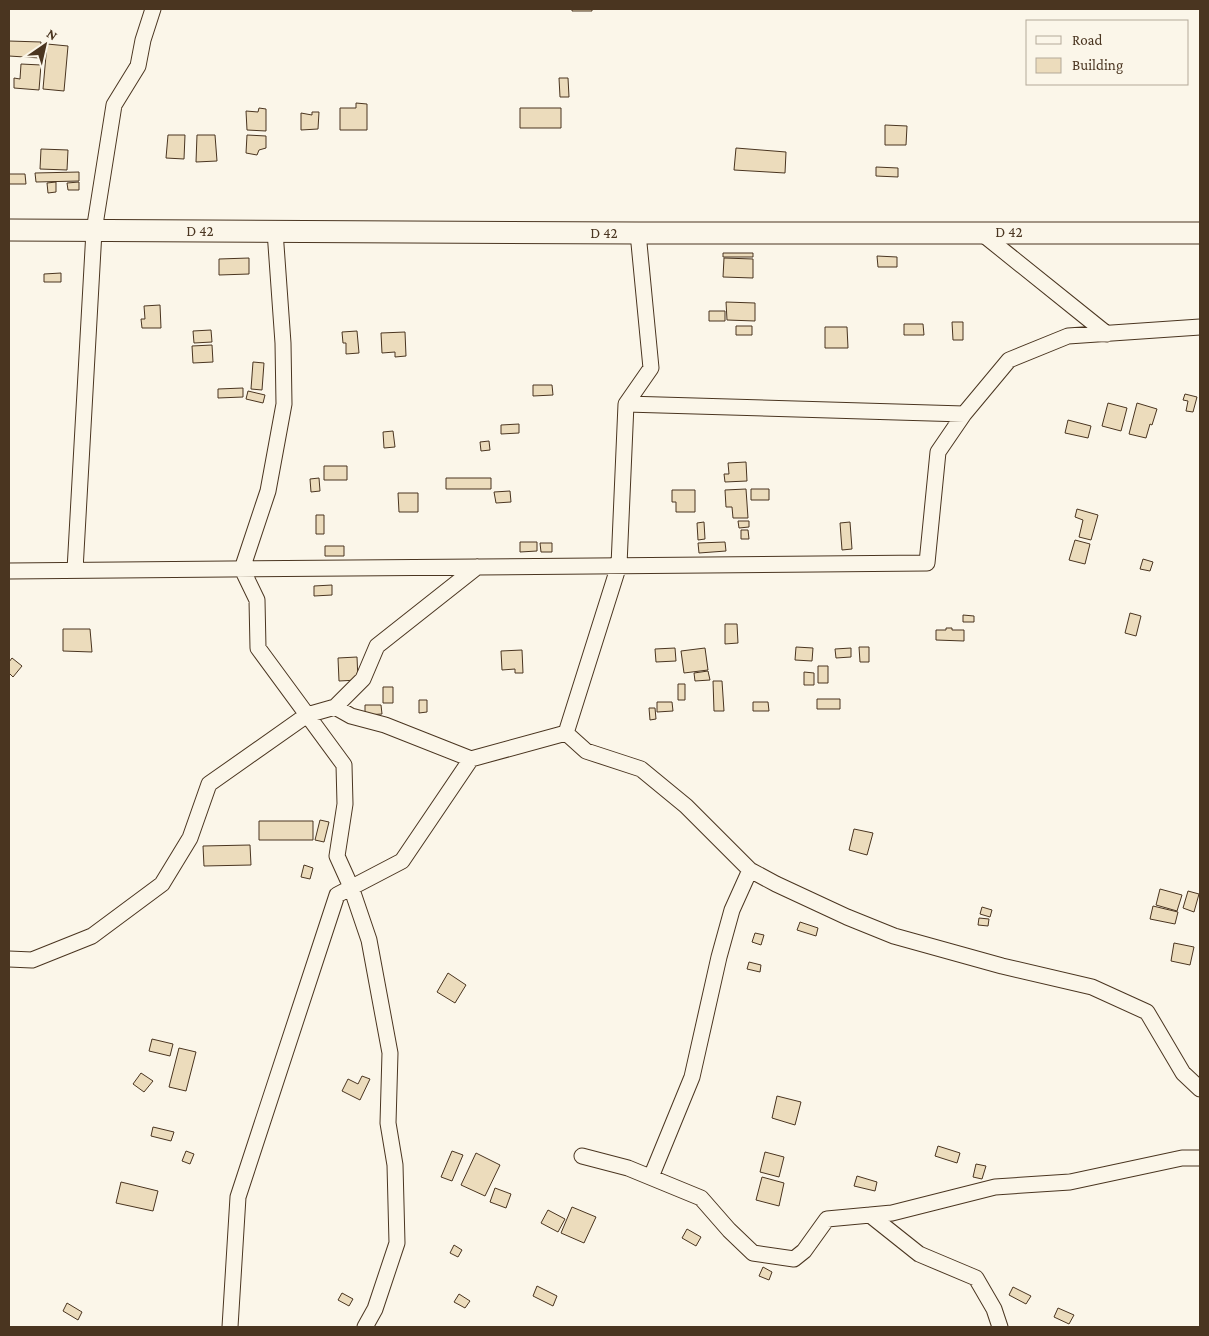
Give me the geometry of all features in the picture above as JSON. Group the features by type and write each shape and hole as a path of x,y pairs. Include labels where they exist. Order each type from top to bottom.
{"street":[{"path":"75,570 94,231 114,105 138,66 142,40 152,9"},
{"name":"D 42","path":"9,230 638,233 1200,232"},
{"path":"276,231 283,343 284,404 268,491 242,568 257,600 258,648 344,765 345,804 337,856 351,888 368,940 390,1053 388,1123 395,1165 397,1243 375,1309 365,1327"},
{"path":"980,232 1107,334"},
{"path":"566,733 619,565 626,404 651,368 638,233"},
{"path":"9,571 927,563 938,452 964,414 1009,360 1068,336 1200,327"},
{"path":"626,404 964,414"},
{"path":"9,959 32,960 92,936 162,884 190,838 210,784 307,715 335,706 363,679 377,646 477,567"},
{"path":"335,706 351,716 385,725 471,759 566,733"},
{"path":"566,733 586,751 641,769 686,806 750,870 776,884 894,936 1002,966 1092,987 1147,1012 1182,1072 1200,1088"},
{"path":"230,1327 238,1198 337,895 402,861 471,759"},
{"path":"651,1177 692,1077 719,957 732,910 750,870"},
{"path":"582,1156 628,1168 701,1198 729,1230 753,1253 794,1259 804,1250 827,1219 892,1213 995,1187 1070,1182 1182,1158 1200,1158"},
{"path":"870,1215 919,1254 976,1278 994,1309 1000,1327"}],"building":[{"path":"572,9 592,9 592,11 572,11"},
{"path":"9,41 41,42 40,58 9,56"},
{"path":"47,44 68,46 64,91 43,89"},
{"path":"21,64 41,65 39,90 14,88 14,78 20,79"},
{"path":"559,78 568,78 569,97 560,97"},
{"path":"356,103 367,104 367,130 340,130 340,108 356,108"},
{"path":"259,108 266,109 266,131 247,130 246,111 258,112"},
{"path":"520,108 561,108 561,128 520,128"},
{"path":"312,112 319,112 318,129 301,130 301,113 312,115"},
{"path":"885,125 907,126 906,145 885,145"},
{"path":"168,135 185,135 184,159 166,158"},
{"path":"197,135 215,135 217,161 196,162"},
{"path":"247,135 266,136 266,148 259,150 257,155 246,153"},
{"path":"736,148 786,152 785,173 734,170"},
{"path":"41,149 68,150 67,170 40,169"},
{"path":"876,167 898,168 898,177 876,176"},
{"path":"79,172 79,181 36,182 35,173"},
{"path":"9,174 25,174 26,184 9,184"},
{"path":"56,182 56,192 48,193 47,183"},
{"path":"79,182 79,190 68,190 67,183"},
{"path":"723,253 753,253 753,257 723,257"},
{"path":"877,256 897,257 897,267 878,267"},
{"path":"249,258 249,274 219,275 219,259"},
{"path":"724,258 753,259 753,278 723,277"},
{"path":"61,273 61,282 44,282 44,274"},
{"path":"726,302 755,303 755,321 727,320"},
{"path":"160,305 161,328 142,328 141,319 145,319 144,306"},
{"path":"709,311 725,311 725,321 709,321"},
{"path":"952,322 963,322 963,340 953,340"},
{"path":"904,324 923,324 924,335 904,335"},
{"path":"736,326 752,326 752,335 736,335"},
{"path":"825,327 847,327 848,348 825,348"},
{"path":"211,330 212,342 194,343 193,331"},
{"path":"357,331 359,353 346,354 346,343 343,343 342,332"},
{"path":"405,332 406,356 395,357 395,352 382,353 381,333"},
{"path":"212,345 213,362 193,363 192,346"},
{"path":"253,362 264,363 262,390 251,389"},
{"path":"533,385 552,385 553,395 533,396"},
{"path":"243,388 243,397 218,398 218,389"},
{"path":"248,391 265,395 263,403 246,399"},
{"path":"1185,394 1197,397 1193,412 1186,411 1188,401 1183,400"},
{"path":"1108,403 1127,408 1121,431 1102,426"},
{"path":"1137,403 1157,409 1146,438 1129,434"},
{"path":"1068,420 1091,426 1088,438 1065,433"},
{"path":"519,424 519,433 501,434 501,425"},
{"path":"393,431 395,447 384,448 383,432"},
{"path":"489,441 490,450 481,451 480,442"},
{"path":"746,462 747,481 725,482 724,474 729,474 728,463"},
{"path":"324,466 347,466 347,480 324,480"},
{"path":"319,478 320,491 311,492 310,479"},
{"path":"446,478 491,478 491,489 446,489"},
{"path":"746,489 748,518 733,518 732,507 726,507 725,490"},
{"path":"751,489 769,489 769,500 751,500"},
{"path":"672,490 695,490 695,512 676,512 676,502 672,502"},
{"path":"510,491 511,502 496,503 494,492"},
{"path":"398,493 418,493 418,512 399,512"},
{"path":"1077,509 1098,515 1091,540 1079,537 1083,520 1075,517"},
{"path":"316,515 324,515 324,534 316,534"},
{"path":"738,521 749,521 749,527 739,528"},
{"path":"704,522 705,539 698,540 697,523"},
{"path":"850,522 852,549 842,550 840,523"},
{"path":"741,530 748,530 749,539 741,539"},
{"path":"1075,540 1090,544 1085,564 1069,560"},
{"path":"520,542 537,542 537,551 520,552"},
{"path":"725,542 726,551 699,553 698,543"},
{"path":"540,543 552,543 552,552 541,552"},
{"path":"325,546 344,546 344,556 325,556"},
{"path":"1143,559 1153,562 1150,571 1140,569"},
{"path":"332,585 332,595 314,596 314,586"},
{"path":"1130,613 1141,616 1136,636 1125,633"},
{"path":"963,615 974,616 974,622 963,622"},
{"path":"725,624 737,624 738,643 725,644"},
{"path":"946,628 964,630 964,641 936,640 936,630 946,630"},
{"path":"63,629 90,629 92,652 63,651"},
{"path":"796,647 813,648 812,661 795,660"},
{"path":"859,647 869,647 869,662 860,662"},
{"path":"675,648 676,661 656,662 655,649"},
{"path":"705,648 708,670 684,673 681,651"},
{"path":"851,648 851,657 836,658 835,649"},
{"path":"522,650 523,673 515,673 515,669 502,670 501,651"},
{"path":"357,657 358,680 339,681 338,658"},
{"path":"12,658 22,666 13,677 9,673 9,662"},
{"path":"818,666 828,666 828,683 818,683"},
{"path":"708,671 710,680 695,681 694,673"},
{"path":"804,672 814,673 814,685 804,685"},
{"path":"713,681 722,681 724,711 714,711"},
{"path":"678,684 685,684 685,700 678,700"},
{"path":"383,687 393,687 393,703 383,703"},
{"path":"817,699 840,699 840,709 817,709"},
{"path":"419,700 427,700 427,712 419,713"},
{"path":"657,702 672,702 673,711 657,712"},
{"path":"753,702 768,702 769,711 753,711"},
{"path":"365,705 381,705 382,714 365,715"},
{"path":"649,708 655,708 656,719 650,720"},
{"path":"320,820 329,822 324,842 315,840"},
{"path":"259,821 313,821 313,840 259,840"},
{"path":"854,829 873,833 867,855 849,850"},
{"path":"250,845 251,865 204,866 203,846"},
{"path":"304,865 313,868 310,879 301,877"},
{"path":"1160,889 1182,895 1177,911 1156,905"},
{"path":"1188,891 1199,894 1194,912 1183,908"},
{"path":"1153,906 1178,912 1175,924 1150,919"},
{"path":"982,907 992,910 990,917 980,914"},
{"path":"979,918 989,919 988,926 978,925"},
{"path":"800,922 818,928 816,936 797,930"},
{"path":"755,933 764,935 761,945 752,942"},
{"path":"1174,943 1194,947 1190,965 1171,961"},
{"path":"749,962 761,965 760,972 747,969"},
{"path":"448,973 466,985 455,1003 437,992"},
{"path":"152,1039 173,1044 170,1056 149,1051"},
{"path":"179,1048 196,1052 186,1091 169,1087"},
{"path":"141,1073 153,1081 144,1092 133,1084"},
{"path":"362,1076 370,1079 360,1100 342,1091 348,1079 358,1084"},
{"path":"777,1096 801,1102 795,1125 772,1118"},
{"path":"153,1127 174,1132 171,1141 151,1136"},
{"path":"938,1146 960,1153 957,1163 935,1156"},
{"path":"186,1151 194,1154 190,1164 182,1161"},
{"path":"452,1151 463,1155 452,1181 441,1177"},
{"path":"765,1152 784,1157 779,1177 760,1172"},
{"path":"476,1153 500,1165 485,1196 461,1185"},
{"path":"976,1164 986,1166 982,1179 973,1177"},
{"path":"857,1176 877,1182 875,1191 854,1186"},
{"path":"762,1177 784,1183 779,1206 756,1200"},
{"path":"121,1182 158,1191 153,1211 116,1203"},
{"path":"495,1188 511,1194 506,1208 490,1202"},
{"path":"572,1207 596,1217 584,1243 561,1233"},
{"path":"548,1210 565,1219 558,1232 541,1223"},
{"path":"687,1229 701,1237 696,1246 682,1238"},
{"path":"454,1245 462,1250 458,1257 450,1253"},
{"path":"763,1267 772,1272 769,1280 759,1276"},
{"path":"537,1286 557,1296 553,1306 533,1296"},
{"path":"1013,1287 1031,1296 1026,1304 1009,1295"},
{"path":"342,1293 353,1299 349,1306 338,1300"},
{"path":"459,1294 470,1301 465,1308 454,1302"},
{"path":"67,1303 82,1312 78,1320 63,1311"},
{"path":"1058,1308 1074,1315 1069,1324 1054,1317"}]}
